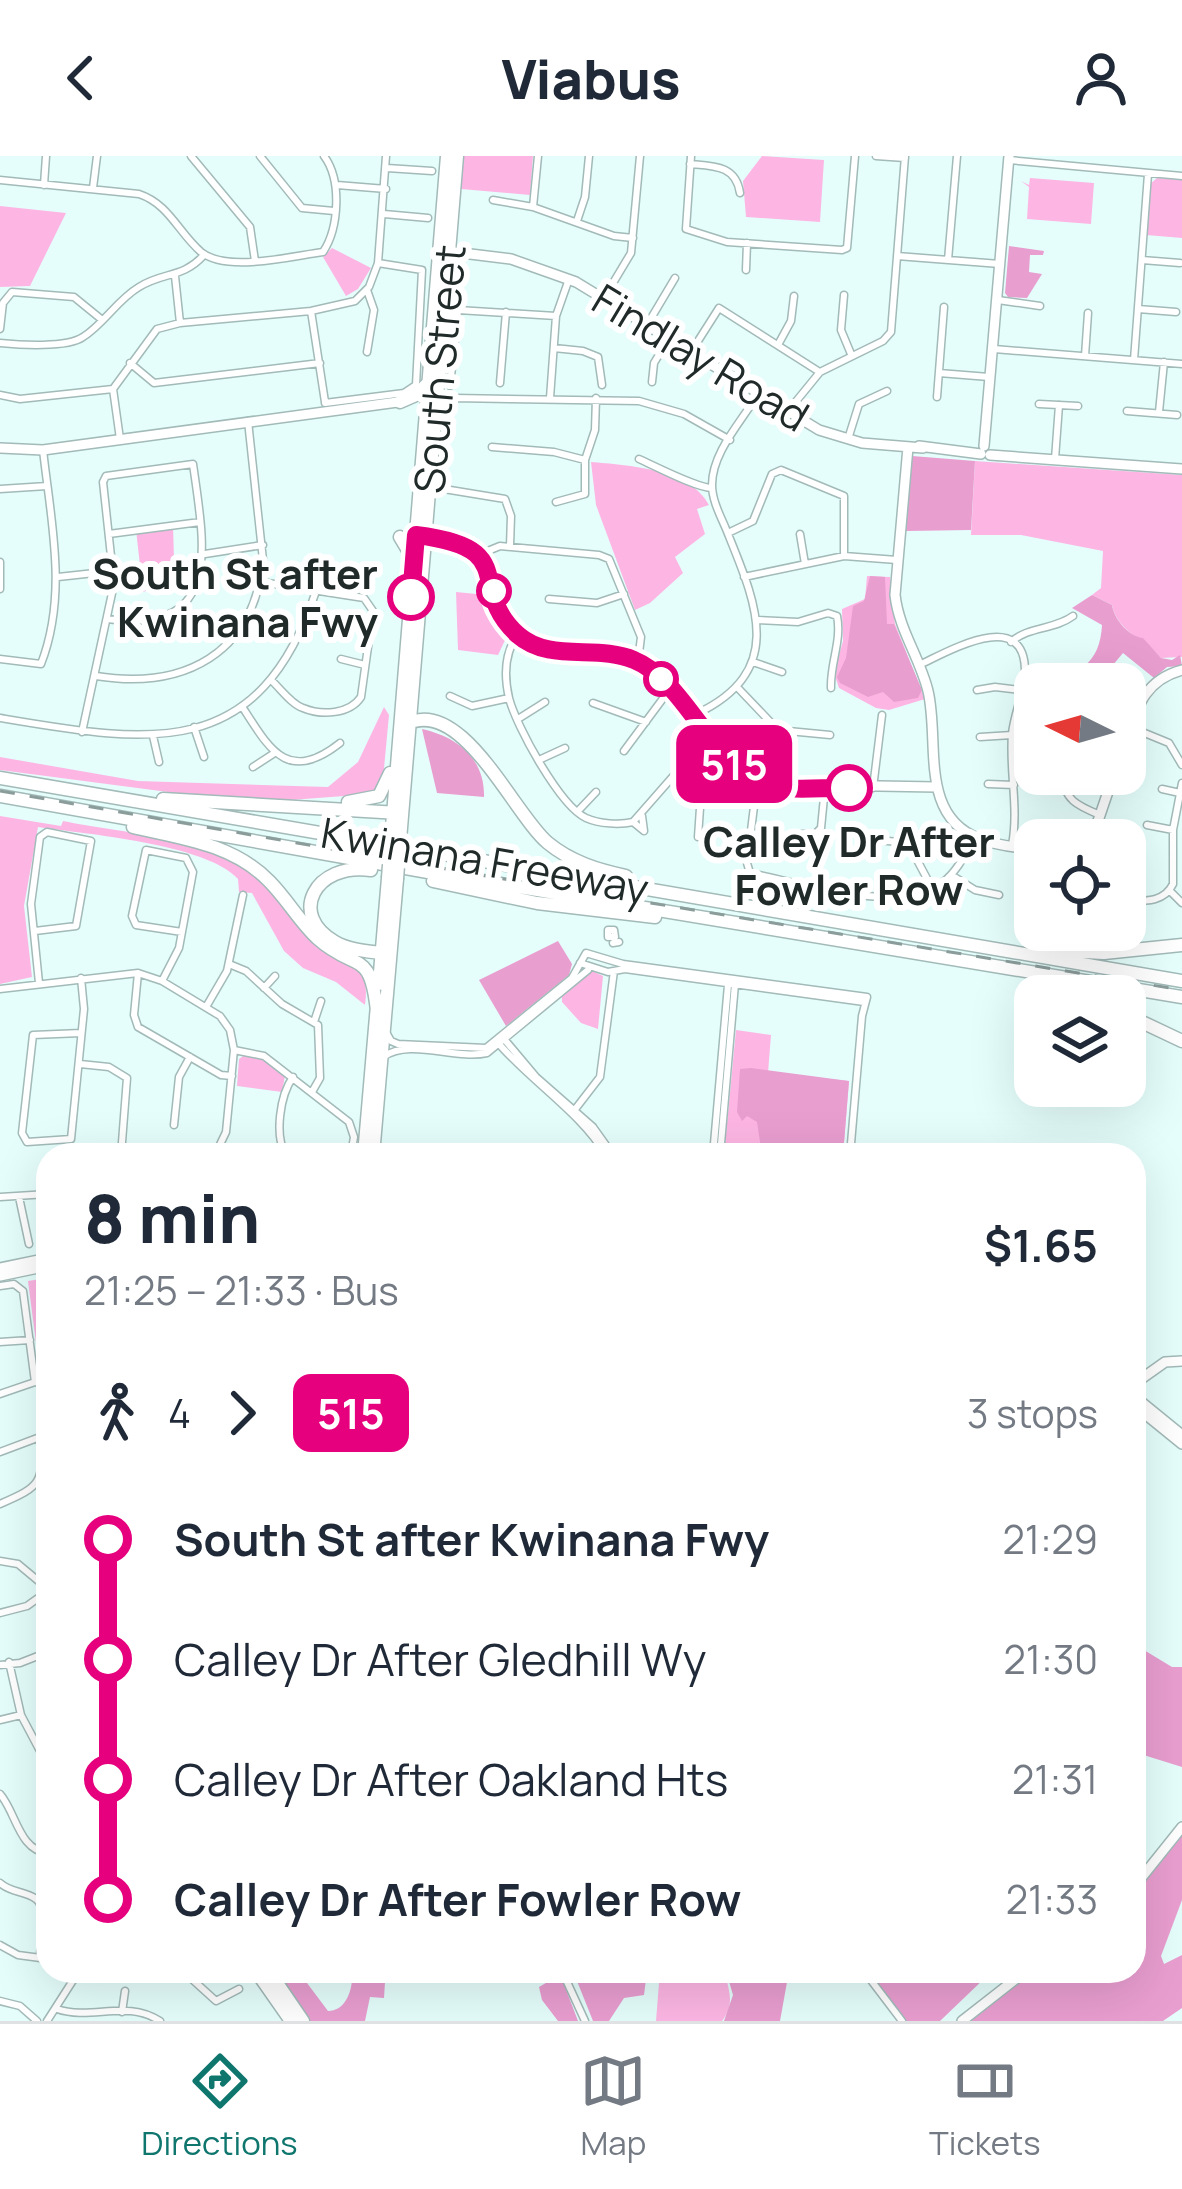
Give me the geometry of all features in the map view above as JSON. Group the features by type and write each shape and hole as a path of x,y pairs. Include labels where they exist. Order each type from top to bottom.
{"highway":[{"name":"South Street","path":"422,534 425,422 446,156"},
{"name":"South Street","path":"369,1143 377,1010 415,660 427,403 454,254 451,231 457,156"},
{"path":"427,403 416,395 429,381"},
{"path":"418,562 429,548 422,534"},
{"name":"South Street","path":"405,726 407,638 414,610"},
{"path":"96,794 262,807 370,800 386,789 407,638"},
{"path":"415,660 420,705 428,722"},
{"path":"405,726 428,722 462,737 532,827 574,860 746,904"},
{"name":"Kwinana Freeway","path":"0,778 1182,981"},
{"name":"Kwinana Freeway","path":"0,796 1182,997"},
{"path":"51,805 238,856 272,884 313,934 372,974 377,1010"},
{"path":"299,806 397,815"},
{"path":"385,952 351,948 326,935 314,917 314,894 330,874 352,868 559,907 751,924"},
{"path":"981,946 1104,953 1178,946"},
{"name":"South Street","path":"370,1143 383,1057 385,952"},
{"path":"357,962 385,952"},
{"path":"925,952 1024,975"},
{"path":"1146,1024 1180,1040"},
{"path":"265,1983 291,2020"},
{"path":"277,1983 291,2020"}],"main road":[{"path":"988,448 1009,158"},
{"path":"437,269 454,254 439,242"},
{"name":"Findlay Road","path":"454,254 519,262 569,279 790,413 848,440 968,451 988,448 1055,459 1182,469"},
{"path":"0,450 43,452 326,410 427,403"},
{"path":"907,447 897,607 931,706 936,785 952,819 975,837 1012,846"},
{"path":"422,534 483,551 501,610 518,634 549,650 639,657 699,716 743,774 757,782 873,788 936,785"},
{"path":"1146,690 1182,670"},
{"path":"1098,819 1107,795"},
{"path":"3,1273 36,1265"},
{"path":"1146,1375 1165,1362 1182,1361"},
{"path":"1146,1410 1182,1439"},
{"path":"1146,1872 1182,1827"},
{"path":"958,2021 1011,1983"}],"street":[{"path":"44,184 46,156"},
{"path":"93,190 97,156"},
{"path":"191,156 250,226 255,261"},
{"path":"260,156 302,208 334,211"},
{"path":"0,180 157,200 204,255 242,263 323,251 331,240 337,185 324,156"},
{"path":"120,440 113,388 157,329 338,307 367,290 378,263 386,156"},
{"path":"533,207 538,156"},
{"path":"577,221 589,156"},
{"path":"604,298 631,253 640,156"},
{"path":"740,193 737,180 727,170 690,160 685,228 718,240 846,249 854,156"},
{"path":"790,413 820,372 883,341 891,332 905,157 876,156"},
{"path":"948,260 957,156"},
{"path":"1095,166 1096,156"},
{"path":"1009,158 1182,176"},
{"path":"387,168 432,171"},
{"path":"1134,360 1148,174"},
{"path":"337,185 386,189"},
{"path":"493,200 533,207 614,236 633,238"},
{"path":"383,214 428,218"},
{"path":"746,269 747,243"},
{"path":"0,343 28,346 81,339 140,286 159,276 189,271 204,255"},
{"path":"897,256 1000,264"},
{"path":"1142,260 1180,263"},
{"path":"311,311 326,410 404,393 416,385 422,270 378,263"},
{"path":"175,276 180,323"},
{"path":"647,325 675,278"},
{"path":"550,398 556,316 569,279"},
{"path":"367,290 374,310 367,352"},
{"path":"0,329 3,303 12,292 74,297 101,319"},
{"path":"844,295 841,330 851,354"},
{"path":"779,343 791,321 794,296"},
{"path":"998,301 1040,306"},
{"path":"937,397 944,307"},
{"path":"691,352 719,308 820,372"},
{"path":"1138,309 1176,312"},
{"path":"450,386 457,311 556,316"},
{"path":"500,383 506,312"},
{"path":"1085,356 1088,313"},
{"path":"652,382 654,363 669,338"},
{"path":"554,348 598,358 602,385"},
{"path":"994,349 1182,364"},
{"path":"1160,412 1164,362"},
{"path":"130,363 154,383 320,363"},
{"path":"939,373 992,378"},
{"path":"0,395 20,399 113,388"},
{"path":"848,440 859,404 887,391"},
{"path":"699,716 737,686 753,662 758,620 712,488 715,465 758,394"},
{"path":"447,436 427,403 596,398 660,405 730,440"},
{"path":"556,502 586,494 585,460 595,430 596,398"},
{"path":"1039,404 1078,406"},
{"path":"1055,459 1059,406"},
{"path":"1127,411 1177,415"},
{"path":"96,676 140,680 194,669 243,627 261,582 263,545 248,423"},
{"path":"492,447 554,452 585,460"},
{"path":"0,659 41,664 58,578 43,452"},
{"path":"639,459 699,488 712,488"},
{"path":"82,732 113,571 103,482 106,476 193,464 205,554 200,580 182,607 167,616 145,622 107,619"},
{"path":"728,533 753,521 772,474 781,470 846,498 844,556"},
{"path":"0,489 47,486"},
{"path":"444,489 502,497 511,516 511,547"},
{"path":"109,534 201,521"},
{"path":"800,534 805,564"},
{"path":"205,554 263,545"},
{"path":"483,551 500,546 604,556 613,564 641,637 639,657"},
{"path":"744,577 844,556 897,560"},
{"path":"0,562 0,589"},
{"path":"58,578 113,571"},
{"path":"261,582 364,598 370,603 361,697 354,707 344,711 302,708 271,680"},
{"path":"0,718 82,732 153,736 194,727 242,707 271,680 296,644 316,592"},
{"path":"549,599 597,603 624,594"},
{"path":"758,620 798,622 828,613 837,616 831,688"},
{"path":"1012,642 1021,634 1073,616"},
{"path":"518,634 506,657 509,698 540,760 578,812 602,821 633,822 676,773 721,748"},
{"path":"920,665 980,637 1012,642"},
{"path":"1012,642 1022,663"},
{"path":"341,659 365,665"},
{"path":"753,662 782,672"},
{"path":"737,686 778,730 830,735"},
{"path":"624,751 670,689"},
{"path":"977,690 1014,689"},
{"path":"450,696 472,706 509,698"},
{"path":"518,719 545,702"},
{"path":"593,703 647,722"},
{"path":"242,707 273,754 283,760 321,758 340,743"},
{"path":"873,788 882,716"},
{"path":"988,784 1014,785 1014,724"},
{"path":"194,727 204,758"},
{"path":"1146,734 1168,743 1182,764"},
{"path":"980,736 1012,735"},
{"path":"153,736 159,762"},
{"path":"540,760 565,748"},
{"path":"253,767 273,754"},
{"path":"676,773 700,808 698,837"},
{"path":"757,782 747,863 750,873 892,898 932,889 952,875 975,837"},
{"path":"1146,900 1169,891 1178,858 1174,830 1182,783"},
{"path":"800,833 815,834 821,828 825,787"},
{"path":"1162,789 1180,793"},
{"path":"578,812 596,792"},
{"path":"1012,846 1015,795"},
{"path":"1068,795 1100,815"},
{"path":"1147,825 1174,830"},
{"path":"35,931 76,926 91,841 42,832 31,904 39,983"},
{"path":"868,839 908,843 932,889"},
{"path":"162,981 177,953 182,932 192,864 186,858 146,850 132,916 136,925 182,932"},
{"path":"952,875 974,890 999,896"},
{"path":"1169,891 1182,903"},
{"path":"206,1007 229,964 243,896"},
{"path":"603,957 615,938 603,1031"},
{"path":"385,1025 391,1042 398,1044 481,1051 501,1041 572,978 586,953 732,982"},
{"path":"580,963 602,970 863,999 851,1143"},
{"path":"229,964 246,971 320,1030 320,1078 312,1092"},
{"path":"383,1057 396,1049 481,1055 591,968"},
{"path":"571,1111 596,1076 603,1041 602,970"},
{"path":"0,989 138,973 206,1007 229,1027 234,1051 226,1132 221,1143"},
{"path":"138,973 135,1023 232,1076"},
{"path":"264,988 275,976"},
{"path":"81,978 81,1033 80,1064 71,1139 22,1139 33,1036 81,1033"},
{"path":"718,1143 732,982"},
{"path":"314,1022 320,1001"},
{"path":"501,1041 598,1132 603,1143"},
{"path":"234,1051 264,1056 293,1077 349,1121 353,1143"},
{"path":"174,1124 179,1077 190,1057"},
{"path":"80,1064 110,1067 128,1078 122,1143"},
{"path":"279,1143 285,1091 293,1077"},
{"path":"0,1197 36,1195"},
{"path":"19,1197 28,1244"},
{"path":"0,1286 12,1283 22,1288 35,1382 0,1394"},
{"path":"0,1342 30,1340"},
{"path":"0,1452 36,1439"},
{"path":"0,1504 36,1486"},
{"path":"0,1561 18,1564 36,1580"},
{"path":"0,1613 36,1599"},
{"path":"8,1664 20,1715 36,1744"},
{"path":"0,1720 20,1715"},
{"path":"0,1794 26,1842 36,1850"},
{"path":"0,1883 10,1892 36,1899"},
{"path":"0,1946 36,1957"},
{"path":"47,2021 72,1983"},
{"path":"196,1983 216,2001 238,1989"},
{"path":"568,1983 585,2021"},
{"path":"873,1983 902,2021"},
{"path":"122,2012 125,1991"},
{"path":"0,2001 20,2006 37,2021"},
{"path":"57,2009 80,2019 122,2012 146,2013 160,2021"}],"shaded area":[{"path":"464,156 533,156 530,195 461,189"},
{"path":"762,156 824,160 820,222 746,217 743,181"},
{"path":"1030,178 1094,183 1091,224 1027,219 1029,187 1021,181 1029,185"},
{"path":"1157,178 1182,180 1182,238 1146,235 1150,184"},
{"path":"0,206 66,213 30,286 0,287"},
{"path":"1009,246 1044,251 1030,255 1029,272 1042,274 1027,298 1005,293"},
{"path":"332,248 371,268 358,289 346,296 323,257"},
{"path":"912,456 975,461 971,530 906,531"},
{"path":"975,461 1182,475 1182,657 1161,658 1125,628 1112,605 1092,595 1101,588 1103,551 1021,535 971,535"},
{"path":"591,462 673,476 700,493 709,505 697,509 705,534 675,557 683,573 650,603 635,610 596,505"},
{"path":"173,525 174,559 165,583 143,592 136,530"},
{"path":"867,576 890,577 895,624 925,699 889,710 839,688 834,673 843,641 842,609 865,599"},
{"path":"870,576 885,577 887,624 894,624 922,690 918,698 894,702 883,692 868,697 837,677 846,658 853,606 864,601"},
{"path":"456,592 487,595 508,634 498,655 458,650"},
{"path":"1092,595 1112,605 1132,634 1143,638 1161,658 1172,660 1180,655 1182,666 1167,667 1154,678 1146,672 1146,663 1135,663 1123,653 1115,663 1087,663 1097,649 1102,625 1072,608"},
{"path":"384,707 389,715 383,779 371,794 252,803 0,770 0,757 138,781 328,787 358,762"},
{"path":"422,729 467,752 480,771 484,797 437,793"},
{"path":"0,816 61,826 63,821 165,839 239,865 267,886 319,948 361,973 365,1005 336,982 303,968 284,951 252,893 239,892 238,879 222,867 144,842 38,827 24,906 32,977 0,984"},
{"path":"558,941 572,964 569,975 506,1026 479,980"},
{"path":"592,971 603,976 598,1029 581,1023 562,1002"},
{"path":"736,1030 771,1035 768,1073 849,1081 844,1143 725,1143"},
{"path":"243,1056 260,1057 285,1076 282,1092 237,1086"},
{"path":"740,1069 849,1081 844,1143 760,1143 757,1122 747,1116 742,1121 737,1112"},
{"path":"36,1280 36,1342 28,1281"},
{"path":"1146,1651 1172,1667 1182,1667 1182,1767 1146,1756"},
{"path":"1182,1834 1182,1900 1161,1956 1164,1964 1182,1955 1182,2008 1163,2021 965,2021 1016,1983 1146,1983 1146,1877"},
{"path":"281,1983 307,1983 328,2011 346,2001 351,1983 385,1983 384,1998 370,1997 365,2021 308,2021"},
{"path":"564,1983 578,2021 558,2021 542,2000 539,1987"},
{"path":"578,1983 646,1983 644,1995 624,1998 609,2021 593,2021"},
{"path":"659,1983 727,1983 730,2002 722,2021 656,2021"},
{"path":"730,1983 787,1983 780,2021 724,2021 733,1995"},
{"path":"877,1983 980,1983 940,2021 906,2021"}],"railway":[{"path":"0,791 1182,990"}],"bus line":[{"name":"515","path":"411,597 416,535 462,543 478,554 506,621 527,641 555,651 609,653 638,661 660,677 737,768 757,782 849,788"}],"place":[{"name":"South St after Kwinana Fwy","path":"411,597"},
{"name":"Calley Dr After Fowler Row","path":"849,788"}]}
